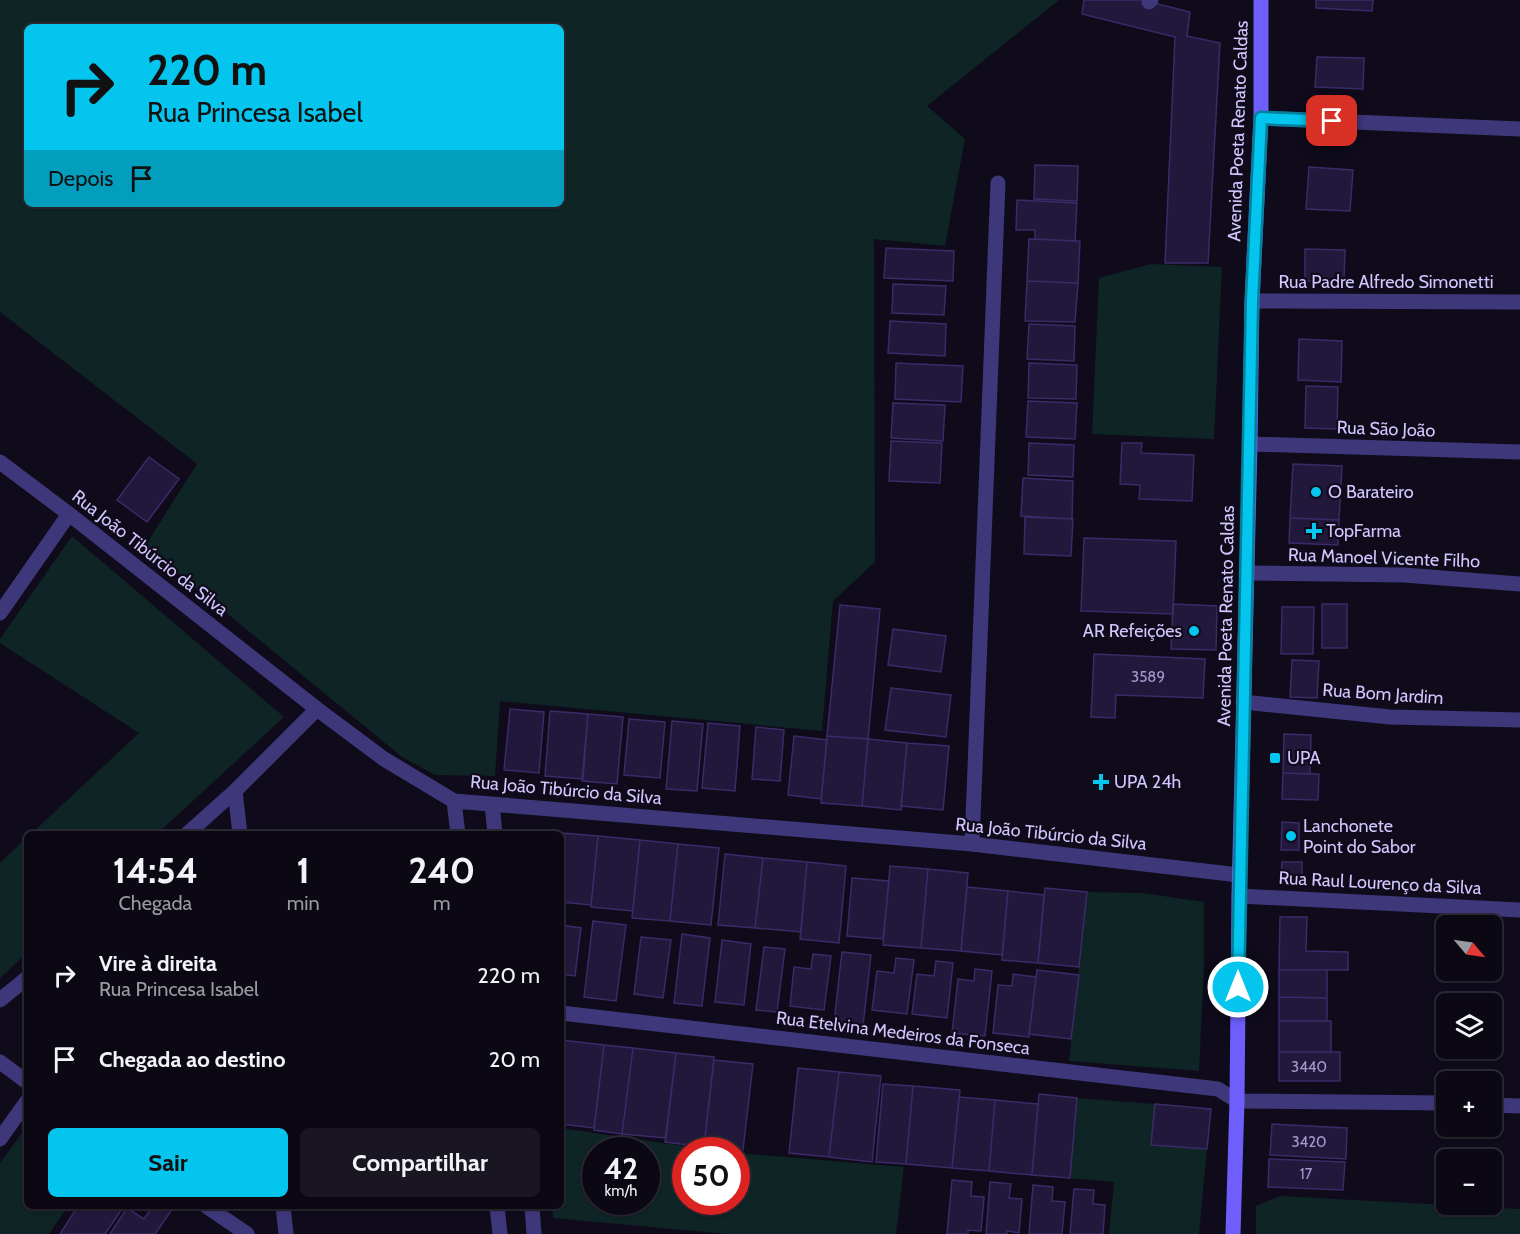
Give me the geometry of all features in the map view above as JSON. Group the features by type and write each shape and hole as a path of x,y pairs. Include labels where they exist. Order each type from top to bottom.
{"main road":[{"name":"Avenida Poeta Renato Caldas","path":"1233,1234 1252,301 1261,118 1260,0"}],"street":[{"path":"1261,118 1520,129"},
{"path":"972,844 998,183"},
{"name":"Rua Padre Alfredo Simonetti","path":"1252,301 1520,302"},
{"name":"Rua São João","path":"1250,444 1520,452"},
{"name":"Rua João Tibúrcio da Silva","path":"0,462 317,709 384,759 454,801 972,844 1239,875"},
{"path":"0,613 69,514"},
{"name":"Rua Manoel Vicente Filho","path":"1246,573 1404,575 1520,584"},
{"name":"Rua Bom Jardim","path":"1243,702 1390,717 1520,720"},
{"path":"190,831 235,791 317,709"},
{"path":"235,791 240,831"},
{"path":"454,801 458,831"},
{"path":"492,804 495,831"},
{"name":"Rua Raul Lourenço da Silva","path":"1239,896 1520,910"},
{"path":"0,1000 24,980"},
{"name":"Rua Etelvina Medeiros da Fonseca","path":"564,1013 1218,1089 1237,1101"},
{"path":"0,1062 24,1080"},
{"path":"1237,1101 1436,1103"},
{"path":"0,1139 24,1105"},
{"path":"1502,1105 1520,1106"},
{"path":"210,1209 247,1234"},
{"path":"283,1209 286,1234"},
{"path":"497,1209 500,1234"},
{"path":"532,1209 534,1234"}],"green space":[{"path":"0,0 1059,0 927,106 965,139 945,246 874,239 875,562 833,601 822,731 500,701 495,776 435,775 402,757 145,546 197,464 0,312"},
{"path":"1151,264 1222,267 1214,439 1092,434 1099,278"},
{"path":"72,536 284,717 160,831 34,831 139,733 0,643 0,639"},
{"path":"24,840 24,956 0,978 0,863"},
{"path":"1087,892 1143,893 1204,902 1204,966 1199,1071 1069,1061"},
{"path":"1077,1098 1155,1104 1151,1145 1207,1149 1199,1234 1109,1234 1114,1182 1070,1178"},
{"path":"564,1128 622,1137 582,1137 582,1215 660,1215 660,1143 672,1144 672,1215 750,1215 750,1154 904,1167 896,1234 727,1234 553,1218 552,1209 564,1209"},
{"path":"24,1130 24,1209 66,1209 49,1234 0,1234 0,1163"},
{"path":"1280,1196 1436,1204 1436,1215 1502,1215 1502,1208 1520,1209 1520,1234 1256,1234 1256,1206"}],"building":[{"path":"1084,0 1142,0 1190,12 1187,36 1220,43 1208,263 1165,263 1175,37 1082,14"},
{"path":"1316,0 1373,0 1372,11 1316,8"},
{"path":"1317,57 1364,58 1363,89 1315,87"},
{"path":"1035,165 1078,166 1077,201 1034,199"},
{"path":"1309,167 1353,170 1350,211 1306,209"},
{"path":"1017,200 1077,203 1075,241 1035,239 1035,230 1016,230"},
{"path":"1029,239 1080,241 1078,283 1027,281"},
{"path":"886,248 954,251 953,281 884,278"},
{"path":"1305,249 1345,250 1344,281 1305,281"},
{"path":"1027,281 1078,283 1075,322 1025,321"},
{"path":"893,284 946,286 944,315 892,313"},
{"path":"890,321 946,324 945,356 888,353"},
{"path":"1029,324 1075,326 1074,361 1027,359"},
{"path":"1299,339 1342,341 1341,382 1298,380"},
{"path":"896,363 963,366 961,402 895,399"},
{"path":"1029,363 1077,365 1076,399 1028,398"},
{"path":"1306,386 1338,387 1337,429 1305,428"},
{"path":"1028,401 1077,403 1075,439 1026,437"},
{"path":"893,403 945,405 943,441 891,438"},
{"path":"891,441 942,443 940,483 889,481"},
{"path":"1029,443 1074,445 1073,477 1028,475"},
{"path":"1122,443 1142,443 1141,453 1194,455 1192,501 1139,499 1140,485 1120,484"},
{"path":"149,457 179,479 147,522 117,500"},
{"name":"O Barateiro","path":"1293,464 1342,466 1339,520 1290,518"},
{"path":"1023,478 1073,481 1072,519 1021,516"},
{"path":"1025,517 1073,519 1071,556 1024,554"},
{"name":"TopFarma","path":"1290,518 1339,520 1338,545 1289,543"},
{"path":"1084,538 1176,541 1173,614 1081,611"},
{"name":"AR Refeições","path":"1173,604 1217,606 1216,650 1171,649"},
{"path":"1322,604 1347,604 1347,648 1322,648"},
{"path":"840,605 880,609 868,739 827,736"},
{"path":"1282,607 1314,607 1313,654 1281,654"},
{"path":"893,629 946,636 941,672 888,665"},
{"path":"1094,654 1205,659 1203,698 1116,695 1115,718 1091,717"},
{"path":"1292,660 1319,661 1317,698 1290,697"},
{"path":"891,688 951,695 946,737 885,730"},
{"path":"510,709 544,712 539,773 504,770"},
{"path":"550,711 588,714 583,779 545,776"},
{"path":"588,714 623,717 617,784 582,781"},
{"path":"629,719 665,722 660,778 624,775"},
{"path":"672,721 703,724 697,791 666,789"},
{"path":"708,723 740,726 735,791 702,788"},
{"path":"756,727 784,730 780,781 752,779"},
{"path":"1284,734 1311,735 1310,774 1283,773"},
{"path":"794,736 827,740 821,799 788,795"},
{"path":"827,736 868,739 862,806 821,803"},
{"path":"868,739 907,743 901,810 862,806"},
{"path":"907,743 949,746 943,810 901,806"},
{"path":"1283,773 1319,774 1318,800 1282,799"},
{"name":"Lanchonete Point do Sabor","path":"1282,822 1299,823 1299,850 1281,850"},
{"path":"564,833 598,836 591,905 564,902"},
{"path":"598,836 640,840 633,911 591,907"},
{"path":"640,840 678,844 670,921 632,918"},
{"path":"678,844 719,848 711,925 670,921"},
{"path":"725,854 763,858 755,928 718,925"},
{"path":"763,858 807,862 801,932 755,928"},
{"path":"807,862 846,866 839,943 800,939"},
{"path":"1282,862 1302,862 1302,883 1281,883"},
{"path":"890,866 928,869 921,948 883,945"},
{"path":"928,869 968,873 961,951 921,948"},
{"path":"852,878 889,881 883,939 847,936"},
{"path":"967,887 1008,891 1002,955 961,951"},
{"path":"1045,888 1087,892 1079,967 1038,963"},
{"path":"1008,891 1044,895 1038,963 1002,960"},
{"path":"1280,917 1307,917 1306,951 1348,952 1348,970 1279,970"},
{"path":"593,921 626,925 616,1001 584,997"},
{"path":"564,925 581,928 575,976 564,974"},
{"path":"682,934 710,938 702,1006 674,1003"},
{"path":"641,937 671,940 663,998 634,994"},
{"path":"722,940 751,944 744,1005 715,1002"},
{"path":"764,947 785,949 777,1012 756,1010"},
{"path":"842,952 871,955 863,1026 834,1022"},
{"path":"813,954 831,956 824,1010 790,1006 794,967 811,969"},
{"path":"896,958 914,960 907,1014 872,1010 877,971 894,973"},
{"path":"936,961 953,963 947,1018 912,1014 917,974 934,976"},
{"path":"975,969 992,971 985,1036 952,1033 958,979 974,981"},
{"path":"1037,970 1079,975 1071,1039 1029,1034"},
{"path":"1279,970 1327,970 1327,998 1279,997"},
{"path":"1013,974 1036,977 1029,1037 993,1033 998,985 1012,986"},
{"path":"1279,997 1327,998 1327,1021 1279,1021"},
{"path":"1279,1021 1331,1021 1331,1052 1279,1052"},
{"path":"564,1040 604,1045 594,1128 564,1124"},
{"path":"604,1045 633,1048 622,1134 594,1130"},
{"path":"633,1048 676,1053 666,1138 622,1134"},
{"path":"1279,1052 1340,1052 1340,1081 1279,1081"},
{"path":"676,1053 714,1057 705,1137 672,1137 672,1143 665,1142"},
{"path":"714,1060 753,1064 745,1137 705,1137"},
{"path":"798,1068 839,1072 829,1157 789,1153"},
{"path":"839,1072 881,1076 872,1162 829,1157"},
{"path":"883,1084 913,1086 906,1164 876,1162"},
{"path":"913,1086 960,1090 952,1168 906,1164"},
{"path":"1039,1094 1077,1098 1070,1178 1032,1175"},
{"path":"959,1097 995,1100 989,1171 952,1168"},
{"path":"995,1100 1038,1104 1032,1175 989,1171"},
{"path":"1155,1104 1211,1109 1207,1149 1151,1145"},
{"path":"1272,1124 1347,1128 1346,1159 1270,1155"},
{"path":"1269,1159 1345,1162 1343,1190 1268,1187"},
{"path":"952,1180 972,1182 971,1196 984,1197 981,1231 968,1230 968,1234 947,1234"},
{"path":"990,1182 1011,1184 1009,1198 1022,1199 1019,1233 1007,1231 1007,1234 986,1234"},
{"path":"1033,1185 1053,1187 1052,1201 1065,1202 1062,1234 1029,1234"},
{"path":"1074,1189 1094,1190 1093,1204 1105,1205 1103,1234 1070,1234"},
{"path":"76,1209 122,1209 105,1234 60,1234"},
{"path":"126,1209 144,1219 151,1209 171,1211 155,1234 110,1234"}],"place":[{"name":"O Barateiro","path":"1316,492"},
{"name":"TopFarma","path":"1314,531"},
{"name":"AR Refeições","path":"1194,631"},
{"name":"UPA","path":"1275,758"},
{"name":"UPA 24h","path":"1101,782"},
{"name":"Lanchonete Point do Sabor","path":"1291,836"}],"route":[{"path":"1238,987 1252,301 1261,118 1332,121"}]}
